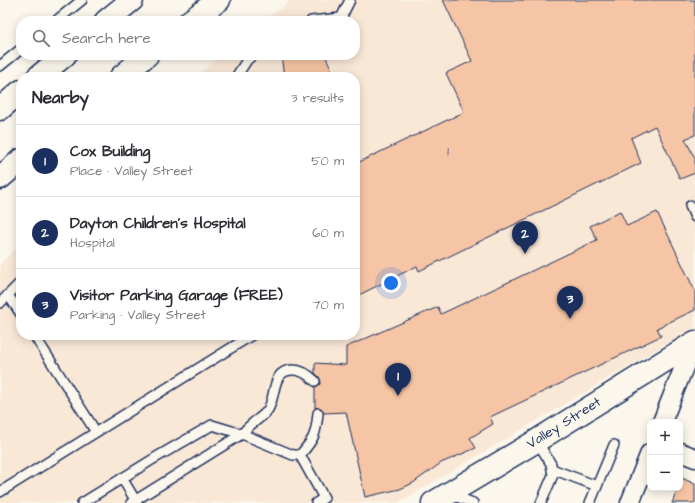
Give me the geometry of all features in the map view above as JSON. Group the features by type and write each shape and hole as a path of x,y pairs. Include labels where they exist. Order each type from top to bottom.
{"main road":[{"path":"112,16 132,0"},
{"path":"197,16 218,0"},
{"path":"44,72 59,60"},
{"path":"127,72 141,60"},
{"path":"0,108 16,95"},
{"path":"0,178 16,164"},
{"name":"Valley Street","path":"441,498 694,342"}],"street":[{"path":"663,419 694,342"},
{"path":"683,453 695,458"},
{"path":"630,503 649,455"}],"lane":[{"path":"62,16 82,0"},
{"path":"341,16 350,0"},
{"path":"0,66 16,53"},
{"path":"239,72 247,60"},
{"path":"243,66 244,72"},
{"path":"690,206 695,217"},
{"path":"0,303 16,287"},
{"path":"8,295 16,307"},
{"path":"37,340 96,432"},
{"path":"0,492 244,340"},
{"path":"122,478 134,502 242,434 252,423 259,419 268,410 275,384 280,375 287,370 304,372 315,381"},
{"path":"82,503 212,425 242,434 293,455 300,455 312,441 316,431 318,413"},
{"path":"536,440 551,464 553,475 541,503"},
{"path":"590,503 614,445"},
{"path":"300,455 324,498 316,503"},
{"path":"552,469 597,486"},
{"path":"441,498 473,503"}],"shaded area":[{"path":"291,0 695,0 695,327 398,503 0,503 0,264 16,249 16,340 360,340 360,72 201,72 215,60 360,60 360,16 270,16"}],"building":[{"path":"443,0 695,0 695,135 685,139 695,158 695,173 680,179 655,126 631,138 641,163 419,271 417,266 360,294 360,162 464,112 446,73 472,61"},
{"path":"282,60 327,60 333,72 283,72"},
{"path":"620,211 627,226 657,212 695,291 695,310 657,328 661,336 490,417 493,424 470,438 476,448 441,463 413,483 400,489 365,497 346,412 324,413 321,408 315,408 315,387 321,382 315,373 315,363 346,365 346,347 438,307 441,314 597,240 590,226"},
{"path":"683,478 695,484 695,503 672,503 677,491 683,491"}],"place":[{"name":"Dayton Children’s Hospital","path":"525,254"},
{"name":"Visitor Parking Garage (FREE)","path":"570,319"},
{"name":"Cox Building","path":"398,396"}]}
